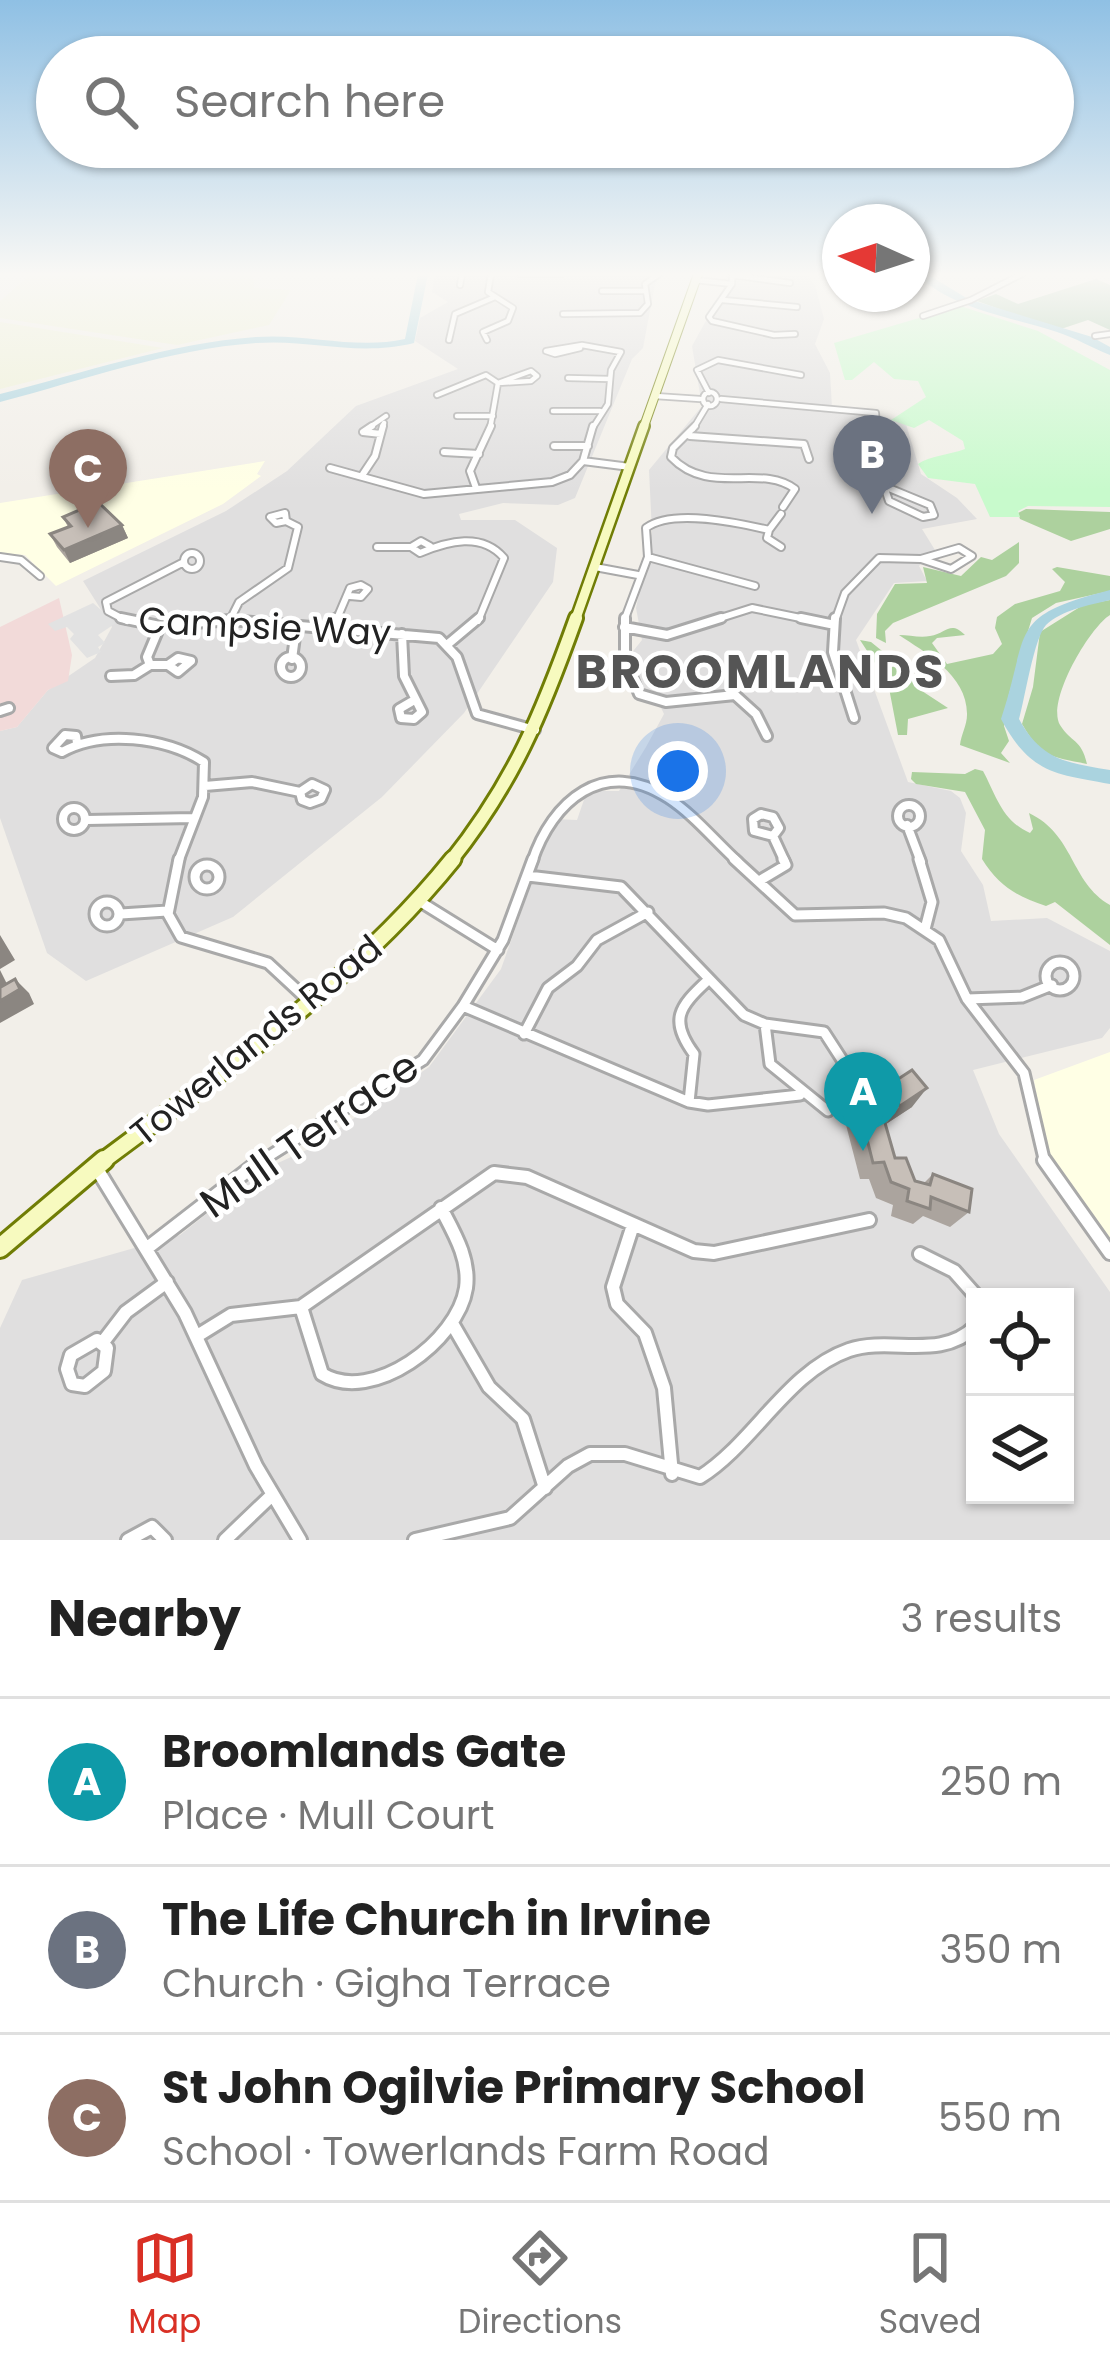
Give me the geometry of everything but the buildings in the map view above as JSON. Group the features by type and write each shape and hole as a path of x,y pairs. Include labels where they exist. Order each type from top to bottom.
{"street":[{"name":"Towerlands Road","path":"0,1248 95,1167 311,1004 419,901 487,816 536,730 672,346"},
{"path":"330,468 424,494 552,482 570,475 583,461 599,411 608,404 610,379 621,352 580,348"},
{"path":"801,375 718,360 698,370 709,393 721,399 783,407 841,406 876,413 878,465 884,486 891,504 923,517 934,515 930,506 884,486"},
{"path":"437,395 486,375 497,383 531,381 537,376 524,371 497,383"},
{"path":"568,378 610,379"},
{"path":"476,488 470,471 493,416 497,383"},
{"path":"700,399 709,393"},
{"path":"655,396 700,399 709,404"},
{"path":"721,399 709,404 688,436 673,448 671,457 687,473 794,485 795,491 767,538 781,547"},
{"path":"554,411 599,411"},
{"path":"457,416 493,416"},
{"path":"364,474 381,434 385,420 363,432 381,434"},
{"path":"688,436 804,444 809,459"},
{"path":"554,446 588,446"},
{"path":"444,452 478,454"},
{"path":"583,461 630,467"},
{"path":"767,736 756,710 737,695 713,693 669,703 639,694 622,667 624,626 648,557 646,528 655,521 723,519 770,530"},
{"path":"230,620 239,602 288,568 298,527 286,520"},
{"path":"377,547 411,548 420,553 430,546 477,542 496,548 504,558 476,625 448,644 467,675 468,700 477,714 536,730"},
{"path":"854,718 831,651 830,624 852,584 879,558 921,559 951,568 972,556 959,548 921,559"},
{"path":"0,557 21,560 40,576"},
{"path":"648,557 714,568 754,586"},
{"name":"Campsie Way","path":"182,563 106,602 113,615 133,624 230,620 296,629 427,635 448,644"},
{"path":"595,567 638,575"},
{"path":"332,629 339,604 350,596"},
{"path":"624,626 667,635 752,608 830,624"},
{"path":"149,664 147,657 160,626"},
{"path":"292,658 296,629"},
{"path":"402,634 397,662 411,703"},
{"path":"110,676 134,675 149,664 168,665"},
{"path":"77,743 179,747 204,762 206,786 173,877 167,911 183,939 258,958 274,967 311,1004"},
{"path":"206,786 252,782 301,792"},
{"name":"Mull Terrace","path":"146,1249 275,1150 423,1060 499,950 547,820 580,789 612,783 636,785 670,799 795,915 906,918 925,928"},
{"path":"87,820 193,818"},
{"path":"907,825 931,886 934,911 925,928 939,940 967,999 1024,1073 1045,1165 1110,1253"},
{"path":"758,881 785,865 773,836"},
{"path":"527,876 621,887 744,1015 765,1024 824,1032 846,1066"},
{"path":"173,877 194,878"},
{"path":"419,901 499,950"},
{"path":"121,914 167,911"},
{"path":"524,1034 548,988 578,966 597,940 648,912"},
{"path":"689,1102 694,1054 680,1035 679,1019 685,1001 708,981"},
{"path":"967,999 1022,997 1052,985"},
{"path":"464,1006 689,1102 708,1105 800,1095"},
{"path":"765,1024 770,1064 788,1077 800,1095 828,1111"},
{"path":"95,1167 197,1336 268,1498 300,1540"},
{"path":"197,1336 230,1315 302,1306 494,1173 511,1173 694,1251 714,1253 868,1220"},
{"path":"302,1306 322,1374 338,1384 395,1374 453,1325 466,1285 462,1244 441,1208"},
{"path":"632,1225 613,1287 617,1304 645,1333 664,1388 672,1474"},
{"path":"920,1254 954,1270 969,1288"},
{"path":"103,1342 125,1312 167,1282"},
{"path":"453,1325 489,1387 523,1419 544,1488"},
{"path":"415,1540 448,1529 484,1527 520,1512 595,1451 618,1451 672,1474 700,1478 721,1464 836,1354 886,1344 948,1344 966,1338"},
{"path":"225,1540 268,1498"},
{"path":"128,1540 152,1527 165,1540"}],"shaded area":[{"path":"0,346 163,348 0,389"},
{"path":"422,346 643,346 632,359 575,498 558,505 503,503 459,514 461,520 515,520 557,548 553,582 464,713 382,797 233,917 86,981 47,953 0,818 0,731 17,727 48,690 95,658 112,627 83,581 226,511 287,471 356,406 458,369"},
{"path":"692,346 816,346 830,373 832,408 868,411 906,424 921,474 957,498 977,519 922,529 935,550 919,566 927,581 894,583 856,640 908,782 951,791 960,798 966,813 961,851 983,885 991,921 1047,918 1110,951 1110,1028 1102,1038 973,1070 999,1134 1110,1292 1110,1540 0,1540 0,1328 22,1280 180,1235 260,1171 309,1149 429,1067 501,969 554,819 577,820 587,791 619,791 664,714 656,697 637,687 626,660 642,640 636,608 652,532 649,470 702,406"},
{"path":"265,461 257,474 261,476 223,504 56,586 25,555 0,553 0,503"},
{"path":"59,598 72,655 68,681 48,690 17,727 0,731 0,627"},
{"path":"93,603 116,623 98,635 105,643 98,647 101,652 87,658 70,639 74,634 67,627 55,631 48,624"},
{"path":"1110,1052 1110,1245 1048,1155 1034,1080"}],"green space":[{"path":"835,346 1065,346 1110,370 1110,507 1028,506 1018,511 1020,517 990,517 975,484 928,478 918,464 965,449 963,441 929,420 914,428 891,420 926,397 918,381 894,379 874,362 852,380 845,380"},
{"path":"1026,509 1110,512 1110,529 1071,541 1020,519 1018,513"},
{"path":"1019,542 1019,563 1006,576 893,623 885,631 886,643 876,638 877,614 895,584 927,583 923,567 961,576 981,557 992,560"},
{"path":"1052,569 1110,576 1110,591 1056,603 1032,618 1004,726 1009,741 1001,753 1010,763 960,745 967,715 960,688 943,666 899,635 926,637 952,628 960,631 965,635 937,638 932,643 947,664 993,654 1002,644 995,628 997,617 1015,604 1060,591 1065,582"},
{"path":"1110,600 1110,615 1081,649 1064,684 1057,714 1087,764 1055,757 1035,743 1022,724 1033,687 1040,632 1083,605"},
{"path":"860,640 871,642 918,680 922,691 948,708 908,719 907,735 898,735 888,683"},
{"path":"983,771 1001,806 1020,828 1030,833 1033,829 1029,813 1055,833 1087,884 1110,905 1110,945 1055,902 1046,906 1026,898 995,876 982,859 985,830 965,792 916,784 911,779 912,772 965,774"}],"waterway":[{"path":"0,398 212,346"},
{"path":"339,346 390,346"},
{"path":"1099,346 1110,352"},
{"path":"1110,595 1076,604 1040,622 1027,649 1010,719 1039,757 1063,768 1110,777"}],"place":[{"name":"The Life Church in Irvine","path":"872,514"},
{"name":"St John Ogilvie Primary School","path":"88,528"},
{"name":"Broomlands Gate","path":"863,1151"}],"district":[{"name":"BROOMLANDS","path":"761,671"}]}
